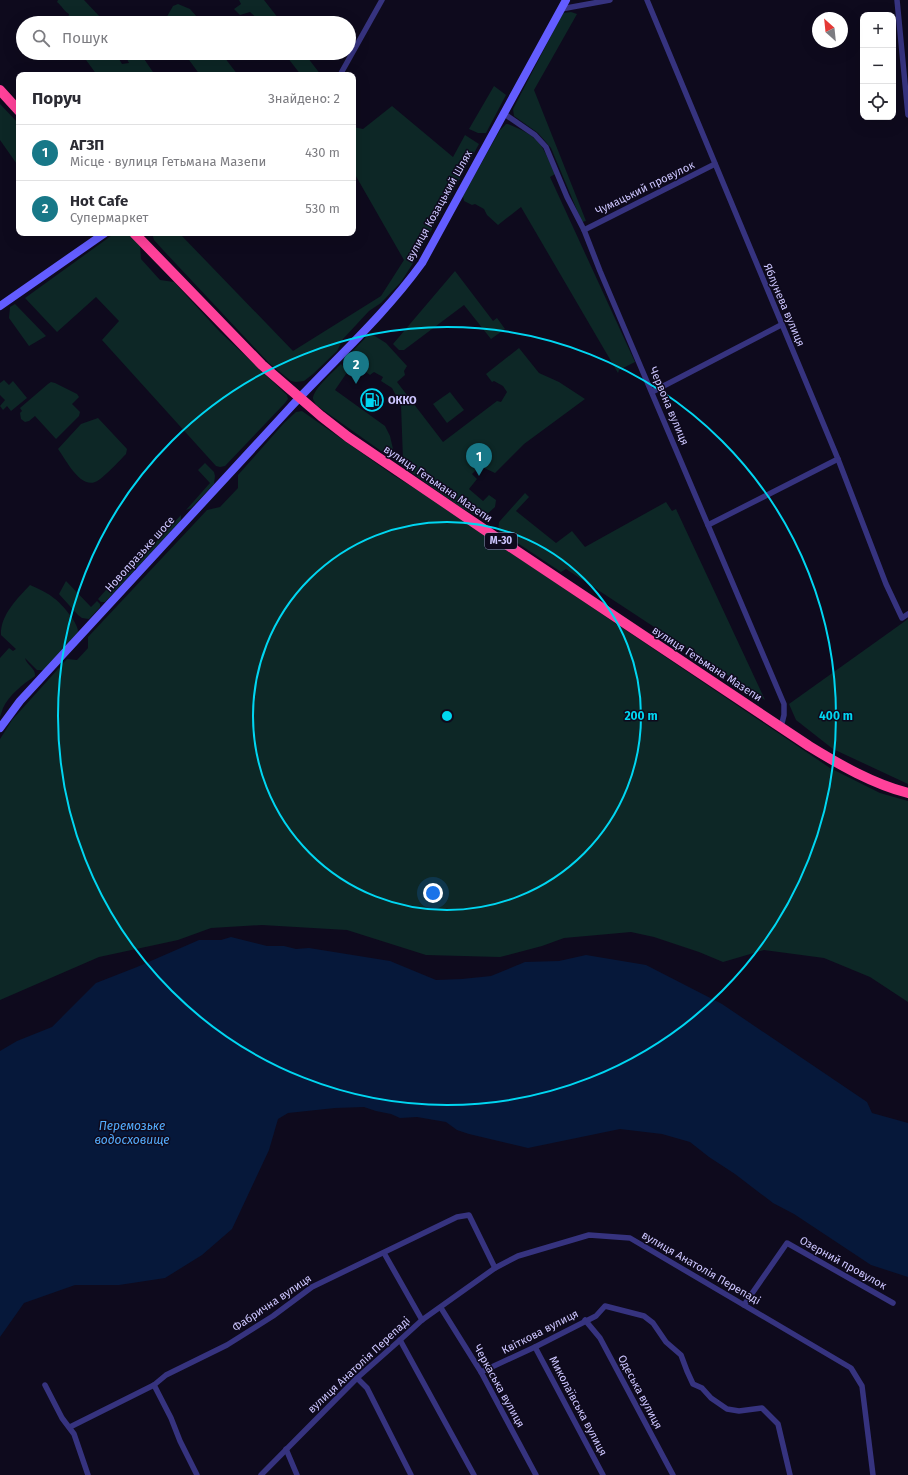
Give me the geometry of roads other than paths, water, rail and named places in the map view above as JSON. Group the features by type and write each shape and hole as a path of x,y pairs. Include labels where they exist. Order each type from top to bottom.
{"highway":[{"path":"0,90 16,108"},
{"name":"вулиця Гетьмана Мазепи","path":"137,236 245,348 299,398 348,437 809,746 849,769 908,793"}],"main road":[{"name":"вулиця Козацький Шлях","path":"299,398 370,325 418,268 566,0"},
{"path":"0,306 101,236"},
{"name":"Новопразьке шосе","path":"0,728 20,701 299,398"}],"street":[{"path":"356,46 382,0"},
{"path":"561,9 610,0"},
{"name":"Яблунева вулиця","path":"647,0 838,459 886,584 902,618 908,614"},
{"path":"897,0 908,115"},
{"path":"342,72 348,60"},
{"name":"Червона вулиця","path":"503,113 544,143 566,197 584,230 784,704 784,715 781,727"},
{"name":"Чумацький провулок","path":"584,230 715,164"},
{"path":"652,392 781,325"},
{"path":"708,525 838,459"},
{"name":"Фабрична вулиця","path":"70,1427 154,1385 166,1375 227,1345 273,1316 312,1287 456,1217 469,1215 495,1268"},
{"name":"вулиця Анатолія Перепаді","path":"261,1475 357,1378 422,1320 441,1308 495,1268 518,1256 589,1235 630,1238 850,1368 862,1386 873,1475"},
{"name":"Озерний провулок","path":"744,1306 787,1243 893,1303"},
{"path":"384,1253 422,1320"},
{"name":"Квіткова вулиця","path":"481,1372 535,1347 585,1320 596,1316 605,1306 644,1316 654,1323 666,1342 681,1355 693,1384 702,1388 711,1398 727,1409 739,1411 762,1408 778,1424 790,1475"},
{"name":"Черкаська вулиця","path":"441,1308 481,1372 536,1475"},
{"name":"Одеська вулиця","path":"585,1320 600,1338 673,1475"},
{"path":"400,1340 474,1475"},
{"name":"Миколаївська вулиця","path":"535,1347 603,1475"},
{"path":"357,1378 367,1388 411,1475"},
{"path":"45,1385 62,1418 74,1434 88,1475"},
{"path":"154,1385 171,1418 180,1441 198,1475"},
{"path":"286,1449 297,1475"}],"water":[{"name":"Перемозьке водосховище","path":"231,937 267,946 284,946 296,949 309,948 390,961 436,980 491,976 525,962 559,961 586,955 646,965 722,1004 867,1102 872,1113 908,1123 908,1277 871,1265 794,1214 773,1203 690,1142 662,1134 620,1129 528,1148 469,1134 457,1130 446,1122 417,1117 400,1118 364,1107 335,1108 288,1113 278,1119 269,1150 232,1229 202,1255 165,1278 119,1285 75,1285 24,1303 0,1337 0,1051 17,1041 52,1027 96,983 199,940 221,940"}],"place":[{"name":"Hot Cafe","path":"356,384"},
{"name":"ОККО","path":"372,400"},
{"name":"АГЗП","path":"479,476"}]}
